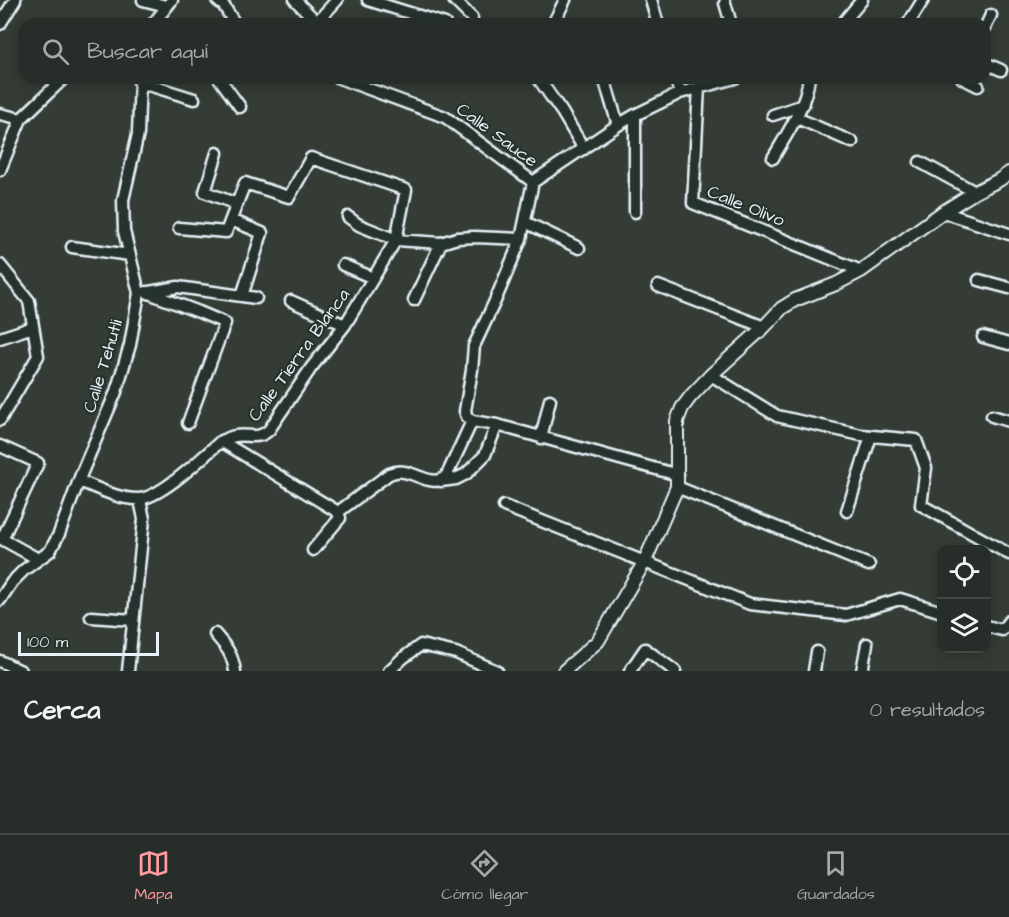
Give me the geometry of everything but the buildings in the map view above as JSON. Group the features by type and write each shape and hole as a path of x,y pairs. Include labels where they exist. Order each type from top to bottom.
{"street":[{"path":"0,24 15,0"},
{"path":"143,0 169,3"},
{"path":"217,0 231,18"},
{"path":"295,0 311,18"},
{"path":"321,18 337,0"},
{"path":"368,0 426,18"},
{"path":"454,0 472,18"},
{"path":"556,18 565,0"},
{"path":"651,0 656,18"},
{"path":"847,18 862,0"},
{"path":"912,18 923,0"},
{"path":"158,18 169,3"},
{"path":"725,3 730,18"},
{"path":"991,66 1001,70"},
{"path":"0,170 21,119 58,84"},
{"name":"Calle Tehutli","path":"1,597 24,570 50,551 59,534 116,392 130,345 143,293 124,231 123,200 138,134 140,84"},
{"path":"151,84 194,99"},
{"path":"223,84 240,107"},
{"name":"Calle Sauce","path":"355,84 445,117 533,182"},
{"path":"542,84 584,149"},
{"path":"606,84 618,125"},
{"path":"677,84 680,93"},
{"path":"711,84 680,93 635,115 533,182 521,239 474,346 465,411 472,422 497,425 677,481 868,565"},
{"path":"773,158 797,118 807,94 808,84"},
{"path":"974,84 978,86"},
{"name":"Calle Olivo","path":"699,87 693,203 861,271"},
{"path":"773,115 803,105"},
{"path":"0,114 21,119"},
{"path":"635,115 635,212"},
{"path":"797,118 852,142"},
{"path":"179,228 226,232 237,204 206,192 217,153"},
{"name":"Calle Tierra Blanca","path":"221,441 232,436 264,435 269,430 311,368 345,325 396,240 406,190 311,158 289,197 245,183 237,204"},
{"path":"920,162 975,192"},
{"path":"564,671 598,641 645,561 677,481 677,421 682,408 691,396 782,308 861,271 943,212 1009,173"},
{"path":"943,212 1009,234"},
{"path":"348,217 359,225 396,240 441,243 457,238 474,237 521,239"},
{"path":"231,220 262,233 242,296"},
{"path":"525,222 579,248"},
{"path":"414,300 441,243"},
{"path":"72,246 130,255"},
{"path":"0,265 29,301 38,356 0,420"},
{"path":"343,265 373,278"},
{"path":"979,280 1009,288"},
{"path":"658,286 764,327"},
{"path":"143,293 178,287 256,298"},
{"path":"143,293 225,323 188,423"},
{"path":"291,301 345,325"},
{"path":"0,338 33,327"},
{"path":"983,337 1009,344"},
{"path":"711,375 777,416 861,435 916,440 926,468 921,505 1009,554"},
{"path":"541,438 550,400"},
{"path":"992,416 1009,421"},
{"path":"441,481 446,477 472,422"},
{"path":"338,512 389,474 405,472 434,482 456,479 466,474 485,455 497,425"},
{"path":"847,511 871,436"},
{"path":"79,481 119,496 140,500 162,490 221,441 338,512 340,518 313,550"},
{"path":"0,446 38,463 1,538 38,559"},
{"path":"128,671 144,519 140,500"},
{"path":"504,506 750,604 846,615 900,599 937,610"},
{"path":"91,617 133,620"},
{"path":"991,627 1002,630 1009,621"},
{"path":"215,634 230,652 235,671"},
{"path":"862,671 867,644"},
{"path":"389,671 421,645 456,653 497,671"},
{"path":"630,671 645,649 675,671"},
{"path":"814,671 818,652"},
{"path":"0,661 21,671"}]}
